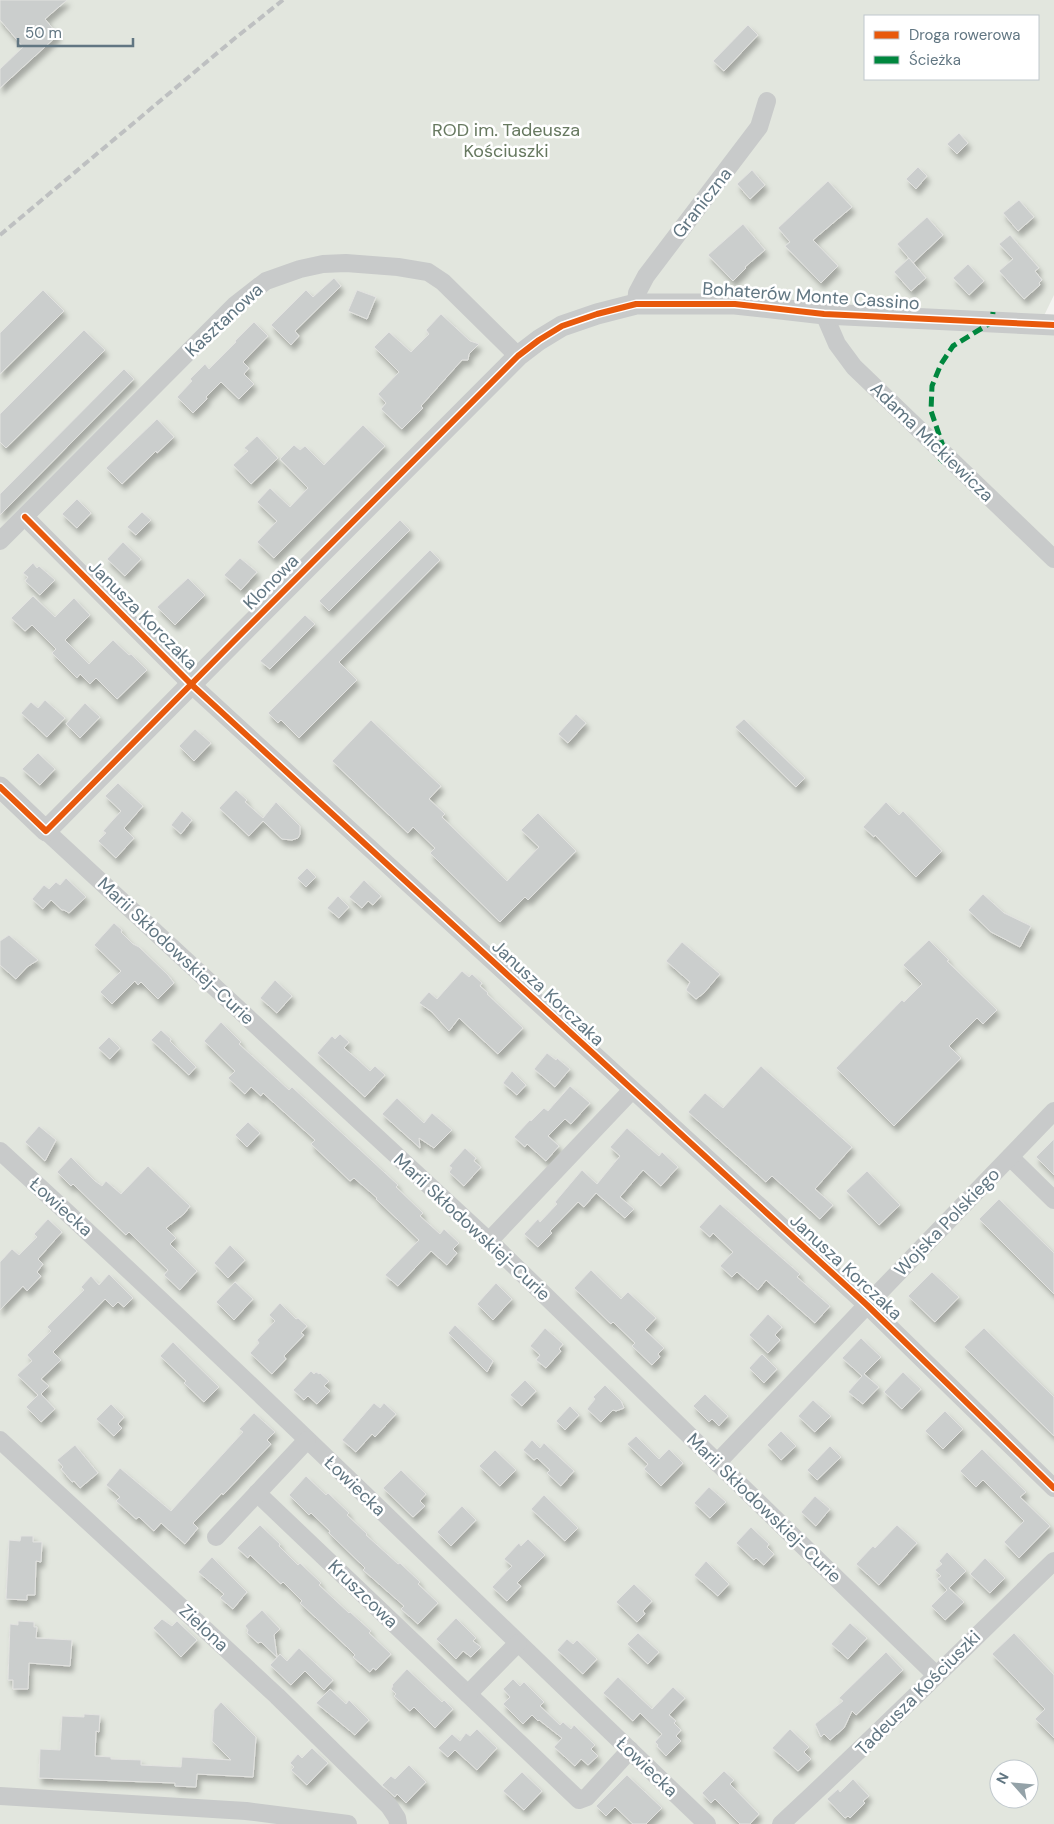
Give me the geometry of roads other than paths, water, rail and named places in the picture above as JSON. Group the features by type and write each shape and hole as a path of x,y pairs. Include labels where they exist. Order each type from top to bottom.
{"street":[{"name":"Graniczna","path":"636,304 638,293 646,276 759,128 767,101"},
{"name":"Kasztanowa","path":"0,542 235,305 266,281 300,269 323,264 346,263 398,267 428,272 454,291 518,356"},
{"name":"Bohaterów Monte Cassino","path":"518,356 562,326 597,314 636,304 735,304 824,314 1054,325"},
{"name":"Adama Mickiewicza","path":"824,314 837,344 854,367 1054,559"},
{"name":"Klonowa","path":"46,831 518,356"},
{"name":"Janusza Korczaka","path":"25,517 192,685 867,1305 1054,1488"},
{"name":"Marii Skłodowskiej-Curie","path":"0,787 488,1240 936,1675"},
{"path":"488,1240 632,1090"},
{"name":"Wojska Polskiego","path":"718,1463 1054,1111"},
{"name":"Łowiecka","path":"0,1151 107,1249 308,1440 706,1824"},
{"path":"1010,1156 1054,1200"},
{"name":"Zielona","path":"0,1440 277,1696 389,1806 397,1818 398,1824"},
{"path":"216,1537 308,1440"},
{"name":"Kruszcowa","path":"257,1493 579,1800 586,1796 630,1750"},
{"name":"Tadeusza Kościuszki","path":"781,1824 854,1756 1054,1561"},
{"path":"468,1694 518,1643"},
{"path":"0,1796 246,1811 319,1822 348,1824"}],"railway":[{"path":"0,235 283,0"}],"park label":[{"name":"ROD im. Tadeusza Kościuszki","path":"506,140"}]}
